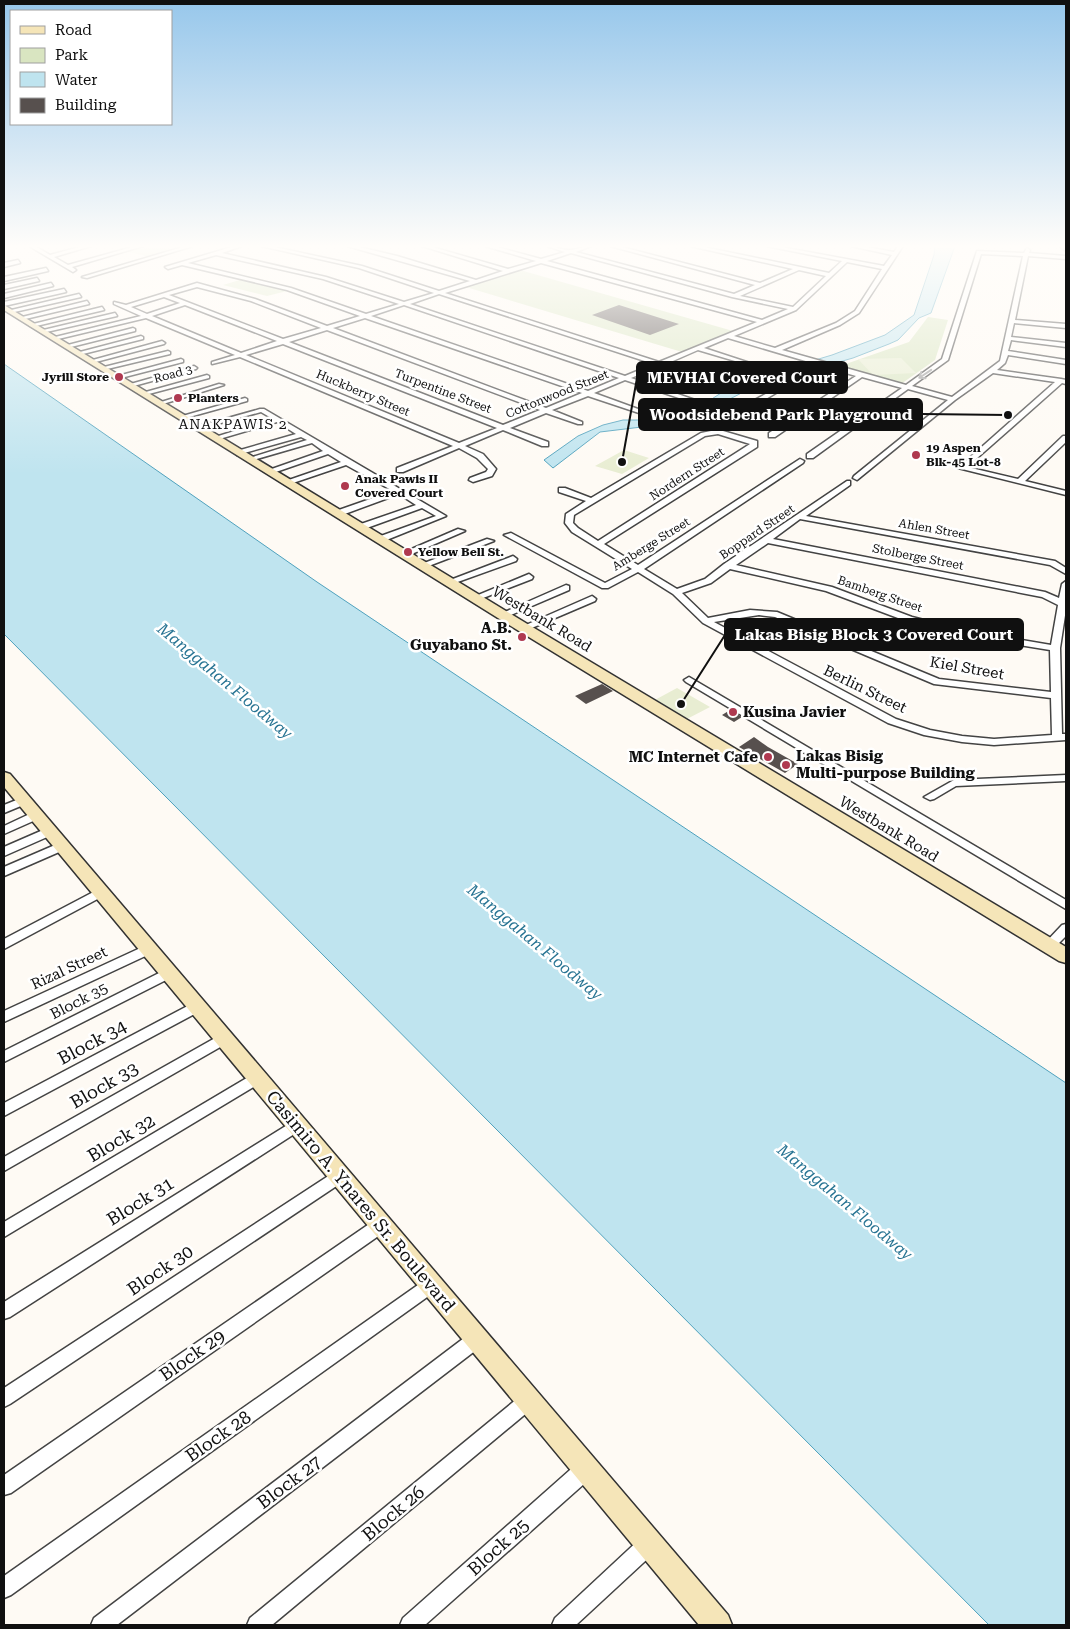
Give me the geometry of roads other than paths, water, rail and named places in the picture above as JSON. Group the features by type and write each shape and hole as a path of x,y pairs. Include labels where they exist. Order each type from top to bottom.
{"street":[{"path":"33,324 51,322"},
{"path":"33,324 58,322"},
{"name":"Huckberry Street","path":"163,322 480,456 492,469 489,474 473,480"},
{"name":"Turpentine Street","path":"236,322 545,444"},
{"path":"313,322 580,423"},
{"path":"214,363 342,322"},
{"path":"384,322 647,414"},
{"path":"458,322 693,401"},
{"path":"533,322 722,384"},
{"name":"Cottonwood Street","path":"400,470 762,322"},
{"path":"777,350 841,322"},
{"path":"810,456 945,360 956,322"},
{"path":"857,478 952,399 1003,362 1012,322"},
{"path":"1030,322 1066,326"},
{"path":"33,324 133,330"},
{"name":"Westbank Road","path":"33,324 524,628 1066,956"},
{"path":"728,336 860,376 952,399"},
{"path":"80,353 141,338"},
{"path":"1008,338 1066,345"},
{"path":"97,365 162,344"},
{"path":"697,348 760,368"},
{"path":"97,365 168,352"},
{"path":"1006,352 1066,362"},
{"path":"117,377 181,361"},
{"path":"130,385 194,368"},
{"path":"993,371 1063,381"},
{"path":"772,435 860,376"},
{"name":"Road 3","path":"145,394 207,377"},
{"path":"1063,381 962,468 1066,493"},
{"path":"562,490 592,501 703,434 718,432 728,421 765,394 788,384"},
{"path":"161,403 221,385"},
{"path":"191,422 246,400"},
{"path":"191,422 257,408 442,516 381,540"},
{"path":"216,438 278,420"},
{"name":"Nordern Street","path":"600,544 754,444 718,432"},
{"path":"245,456 301,435"},
{"path":"1020,482 1066,438"},
{"path":"245,456 312,441"},
{"path":"270,471 329,451"},
{"name":"Amberge Street","path":"508,535 603,586 640,568 800,461"},
{"path":"287,482 347,462"},
{"name":"Boppard Street","path":"676,592 704,583 847,483"},
{"path":"339,513 400,491"},
{"name":"Berlin Street","path":"592,501 570,514 569,523 575,530 640,568 676,592 706,621 892,721 928,733 962,739 994,742 1062,737"},
{"path":"361,527 423,505"},
{"name":"Ahlen Street","path":"800,517 1052,563 1064,569"},
{"path":"414,560 461,531"},
{"name":"Stolberge Street","path":"766,540 1045,595 1065,605"},
{"path":"414,560 468,541"},
{"path":"414,560 490,541"},
{"path":"449,582 513,560"},
{"name":"Bamberg Street","path":"727,566 829,589 909,619 968,634 1055,648"},
{"path":"475,598 529,577"},
{"path":"1062,737 1056,696 1055,648 1065,605 1066,584"},
{"path":"503,615 566,588"},
{"path":"524,628 592,599"},
{"name":"Kiel Street","path":"706,621 754,612 766,612 937,682 1056,696"},
{"path":"689,680 1066,905"},
{"path":"930,797 954,783 1066,778"},
{"path":"4,830 24,807"},
{"path":"4,852 24,807"},
{"path":"4,872 24,807"},
{"name":"Casimiro A. Ynares Sr. Boulevard","path":"24,807 101,892 431,1285 478,1338 715,1624"},
{"path":"4,944 101,892"},
{"path":"1049,946 1066,928"},
{"name":"Rizal Street","path":"4,1017 149,949"},
{"name":"Block 35","path":"4,1057 169,973"},
{"name":"Block 34","path":"4,1110 197,1006"},
{"name":"Block 33","path":"4,1165 224,1038"},
{"name":"Block 32","path":"4,1230 257,1078"},
{"name":"Block 31","path":"4,1311 297,1125"},
{"name":"Block 30","path":"4,1398 339,1176"},
{"name":"Block 29","path":"4,1486 381,1225"},
{"name":"Block 28","path":"4,1588 431,1285"},
{"name":"Block 27","path":"100,1625 478,1338"},
{"name":"Block 26","path":"257,1625 529,1400"},
{"name":"Block 25","path":"410,1625 586,1469"},
{"path":"562,1625 649,1544"}],"water":[{"path":"904,322 915,322 898,340 853,358 755,386 726,401 700,420 600,432 553,468 544,460 578,436 603,425 623,420 674,420 690,413 735,384 832,355 885,335"},
{"name":"Manggahan Floodway","path":"4,364 317,582 1066,1083 1066,1625 989,1625 4,634"}],"place":[{"name":"Jyrill Store","path":"119,377"},
{"name":"Planters","path":"178,398"},
{"name":"Woodsidebend Park Playground","path":"1008,415"},
{"name":"19 Aspen Blk-45 Lot-8","path":"916,455"},
{"name":"MEVHAI Covered Court","path":"622,462"},
{"name":"Anak Pawis II Covered Court","path":"345,486"},
{"name":"Yellow Bell St.","path":"408,552"},
{"name":"A.B. Guyabano St.","path":"522,637"},
{"name":"Lakas Bisig Block 3 Covered Court","path":"681,704"},
{"name":"Kusina Javier","path":"733,712"},
{"name":"MC Internet Cafe","path":"768,757"},
{"name":"Lakas Bisig Multi-purpose Building","path":"786,765"}],"district":[{"name":"ANAKPAWIS 2","path":"233,424"}]}
